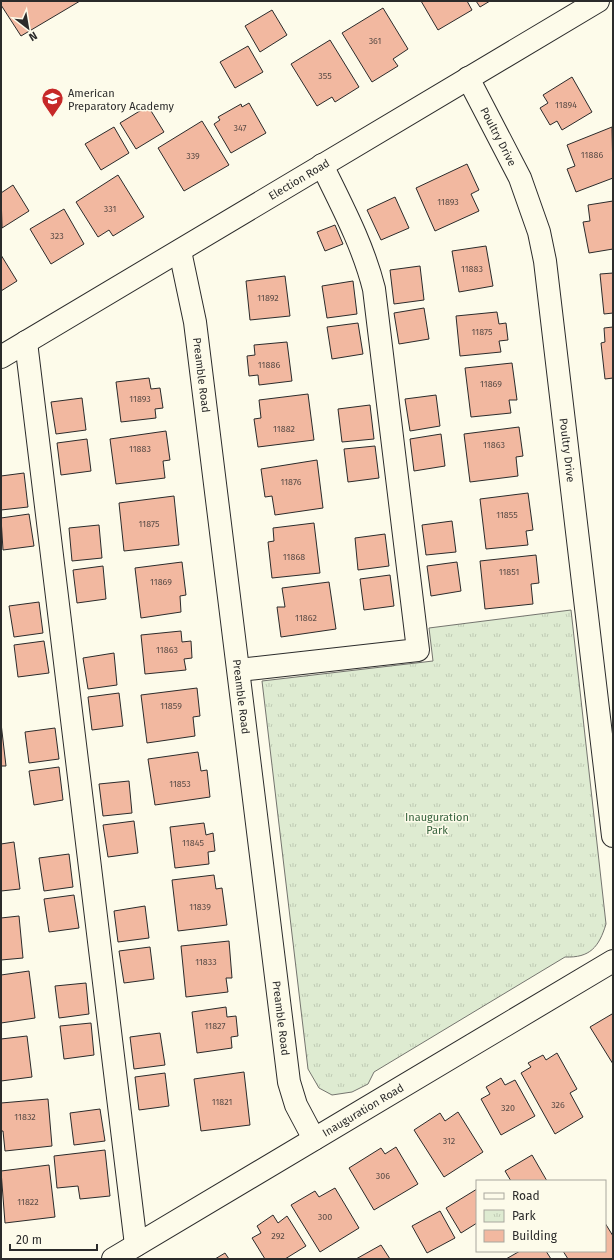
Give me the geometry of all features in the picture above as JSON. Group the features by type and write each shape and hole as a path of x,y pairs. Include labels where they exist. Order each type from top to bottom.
{"street":[{"name":"Election Road","path":"1,357 598,1"},
{"name":"Poultry Drive","path":"468,78 520,178 537,225 545,261 613,836"},
{"path":"239,670 418,650 374,289 367,263 357,238 322,165"},
{"name":"Preamble Road","path":"180,250 195,322 289,1082 296,1105 314,1139"},
{"path":"26,342 136,1246"},
{"name":"Inauguration Road","path":"113,1259 613,961"}],"green space":[{"name":"Inauguration Park","path":"571,610 606,924 600,939 597,945 587,953 581,956 565,957 374,1072 368,1084 352,1092 332,1095 319,1088 308,1069 262,681 433,661 429,628"}],"building":[{"path":"1,1 80,1 21,36 1,5"},
{"path":"421,1 467,1 472,10 438,30"},
{"path":"476,1 490,1 480,7"},
{"path":"383,8 408,49 393,59 398,66 372,82 342,33"},
{"path":"272,10 287,35 260,52 245,26"},
{"path":"330,40 359,87 335,102 332,97 317,106 291,64"},
{"path":"248,46 263,72 235,88 220,62"},
{"path":"572,77 592,112 562,130 557,121 550,125 540,108 548,103 543,95"},
{"path":"249,103 266,133 231,153 214,124 220,120 218,117 241,104 242,107"},
{"path":"148,106 164,132 136,149 120,123"},
{"path":"202,121 229,165 184,191 158,148"},
{"path":"114,127 129,153 101,170 85,144"},
{"path":"612,127 613,178 576,192 567,169 575,166 567,145"},
{"path":"467,164 479,190 471,194 479,211 435,231 416,188"},
{"path":"118,175 144,217 113,236 109,230 98,237 76,202"},
{"path":"13,185 29,211 2,228 1,193"},
{"path":"395,197 409,228 381,240 367,210"},
{"path":"613,201 613,249 589,253 583,222 590,221 588,205"},
{"path":"64,209 84,244 51,264 30,229"},
{"path":"335,225 343,244 325,251 317,232"},
{"path":"486,246 493,286 459,292 452,251"},
{"path":"1,255 17,281 1,291"},
{"path":"420,266 424,300 394,304 390,270"},
{"path":"613,273 613,313 604,314 600,274"},
{"path":"285,276 290,316 250,320 246,281"},
{"path":"353,281 357,314 327,318 322,286"},
{"path":"424,308 429,339 399,344 394,313"},
{"path":"497,312 499,324 506,323 508,340 499,341 501,352 460,356 456,316"},
{"path":"358,323 363,354 332,359 327,327"},
{"path":"613,327 613,378 605,379 601,343 605,342 604,328"},
{"path":"287,342 292,381 259,385 258,375 249,376 247,356 255,355 254,345"},
{"path":"512,363 517,400 509,400 511,413 471,417 465,368"},
{"path":"149,378 151,389 160,388 163,408 155,409 156,418 121,422 116,382"},
{"path":"308,394 314,440 258,447 254,419 261,418 259,400"},
{"path":"436,395 440,426 410,431 405,399"},
{"path":"82,398 86,430 56,434 51,402"},
{"path":"370,405 374,439 342,442 338,409"},
{"path":"519,427 523,456 516,457 518,476 470,482 464,434"},
{"path":"166,431 170,460 163,461 165,478 116,484 110,439"},
{"path":"441,434 445,466 414,471 410,439"},
{"path":"87,439 91,471 61,475 57,443"},
{"path":"375,446 379,478 348,482 344,449"},
{"path":"317,460 323,508 275,515 272,496 265,497 261,469"},
{"path":"24,473 28,507 1,510 1,476"},
{"path":"528,493 533,530 526,531 528,545 486,549 480,499"},
{"path":"174,496 179,545 124,551 119,503"},
{"path":"29,514 34,546 3,550 1,518"},
{"path":"452,521 456,552 426,555 422,525"},
{"path":"314,523 320,573 272,578 268,542 274,541 273,528"},
{"path":"99,525 102,558 72,561 69,528"},
{"path":"385,534 389,566 358,570 355,538"},
{"path":"536,555 539,583 531,584 533,604 485,609 480,561"},
{"path":"182,562 186,595 180,596 181,612 141,618 135,568"},
{"path":"457,562 461,591 431,596 427,566"},
{"path":"103,566 106,599 77,603 73,570"},
{"path":"390,575 394,606 364,610 360,579"},
{"path":"329,582 336,629 281,637 277,607 285,607 282,588"},
{"path":"39,602 43,633 14,637 9,606"},
{"path":"181,631 182,642 191,641 192,658 184,659 186,670 145,674 141,635"},
{"path":"44,641 49,673 18,677 14,645"},
{"path":"114,653 117,685 88,689 83,658"},
{"path":"197,688 200,716 193,717 195,736 147,743 141,695"},
{"path":"119,693 123,726 92,730 88,697"},
{"path":"1,723 6,766 1,766"},
{"path":"55,728 59,759 29,763 25,732"},
{"path":"198,752 201,771 207,770 210,797 155,805 148,759"},
{"path":"59,767 63,800 34,805 29,771"},
{"path":"129,781 132,813 103,816 99,784"},
{"path":"134,821 138,853 108,857 103,825"},
{"path":"204,823 206,835 213,833 215,851 208,852 209,864 175,868 170,827"},
{"path":"14,842 20,889 1,891 1,844"},
{"path":"69,854 73,887 44,891 39,858"},
{"path":"214,875 216,889 222,888 227,925 178,931 172,880"},
{"path":"74,895 79,928 49,932 44,899"},
{"path":"145,906 149,938 118,942 114,911"},
{"path":"19,916 23,958 1,960 1,918"},
{"path":"229,941 232,978 226,978 228,992 186,997 181,946"},
{"path":"150,947 154,979 124,983 119,951"},
{"path":"29,971 35,1018 1,1023 1,975"},
{"path":"86,983 89,1014 59,1018 55,986"},
{"path":"226,1007 227,1017 236,1016 238,1036 231,1037 232,1048 197,1053 192,1012"},
{"path":"612,1014 613,1015 613,1064 590,1027"},
{"path":"91,1023 94,1055 64,1059 60,1026"},
{"path":"160,1033 165,1065 134,1069 130,1037"},
{"path":"27,1036 32,1077 1,1081 1,1039"},
{"path":"557,1053 577,1089 570,1093 583,1117 555,1134 521,1073 531,1067 528,1063 543,1055 546,1060"},
{"path":"244,1072 250,1125 201,1131 194,1079"},
{"path":"165,1073 169,1106 139,1110 135,1077"},
{"path":"501,1078 505,1085 515,1080 535,1116 501,1135 481,1099 490,1094 486,1087"},
{"path":"48,1099 52,1146 5,1151 3,1131 1,1131 1,1103"},
{"path":"100,1109 105,1141 74,1145 70,1113"},
{"path":"458,1112 483,1152 444,1177 414,1130 440,1113 445,1121"},
{"path":"396,1147 418,1184 374,1210 349,1168 381,1148 385,1154"},
{"path":"105,1150 110,1196 80,1199 78,1186 57,1188 54,1156"},
{"path":"532,1155 546,1180 510,1180 505,1171"},
{"path":"49,1165 55,1217 5,1223 1,1171"},
{"path":"335,1188 359,1228 320,1252 291,1205 315,1191 319,1197"},
{"path":"476,1190 476,1224 461,1233 446,1208"},
{"path":"440,1211 455,1238 427,1253 412,1226"},
{"path":"273,1215 278,1223 287,1216 306,1246 285,1259 265,1259 252,1238 261,1233 257,1226"},
{"path":"606,1225 613,1236 613,1259 568,1259 564,1252 606,1252"},
{"path":"381,1245 390,1259 356,1259"},
{"path":"518,1252 547,1252 551,1259 506,1259"},
{"path":"225,1253 229,1259 215,1259"}],"place":[{"name":"American Preparatory Academy","path":"52,118"}]}
